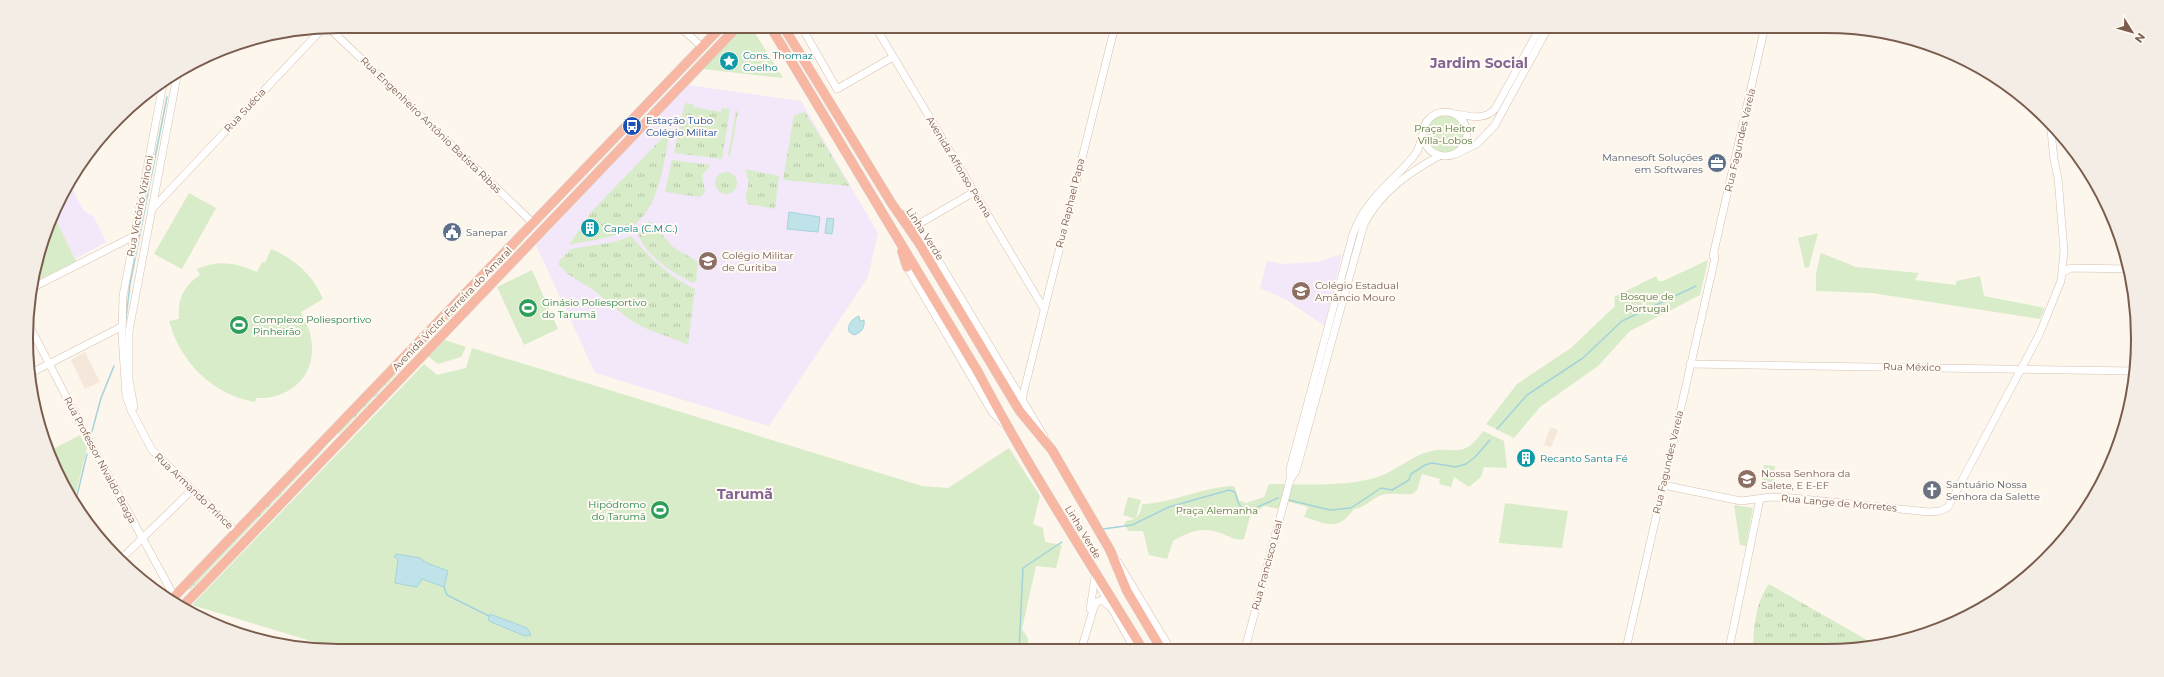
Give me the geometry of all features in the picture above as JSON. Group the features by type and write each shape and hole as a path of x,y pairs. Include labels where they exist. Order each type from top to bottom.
{"highway":[{"name":"Avenida Victor Ferreira do Amaral","path":"177,598 236,532 715,33"},
{"name":"Avenida Victor Ferreira do Amaral","path":"186,603 731,33"},
{"name":"Linha Verde","path":"774,33 978,372 1006,426 1138,644"},
{"name":"Linha Verde","path":"787,33 892,204 922,249 1018,410 1052,450 1110,550 1127,591 1158,644"},
{"path":"561,194 562,200 570,202"},
{"path":"549,206 555,208 557,215"},
{"path":"898,213 917,225"},
{"path":"898,239 907,267"},
{"path":"333,432 334,438 342,440"},
{"path":"322,443 329,444 331,452"}],"street":[{"name":"Rua Engenheiro Antônio Batista Ribas","path":"334,33 533,223"},
{"path":"687,33 702,47"},
{"path":"806,33 837,89 893,57"},
{"name":"Avenida Affonso Penna","path":"879,33 1044,309"},
{"name":"Rua Raphael Papa","path":"1022,399 1025,381 1113,33"},
{"path":"1290,480 1290,469 1355,229 1362,214 1373,198 1418,150 1426,121 1432,116 1439,112 1481,117 1492,112 1500,103 1539,33"},
{"path":"1422,136 1427,148 1439,156 1446,157 1456,154 1478,143 1496,125 1540,33"},
{"name":"Rua Fagundes Varela","path":"1627,644 1763,33"},
{"name":"Rua Suécia","path":"152,209 318,34"},
{"name":"Rua Victório Vizinoni","path":"130,322 156,190 174,81"},
{"name":"Rua Victório Vizinoni","path":"121,327 123,296 131,249 162,89"},
{"path":"1452,113 1464,122 1467,128 1466,143 1456,154"},
{"path":"2021,369 2052,306 2063,272 2064,258 2058,178 2054,160 2051,133"},
{"path":"1290,480 1296,471 1364,224 1379,202 1401,180 1439,156"},
{"path":"156,190 161,194 167,192"},
{"path":"917,225 974,192"},
{"name":"Linha Verde","path":"917,225 1052,450"},
{"path":"38,285 134,236"},
{"path":"115,246 122,245 131,249"},
{"path":"2064,258 2068,264 2074,267 2123,269"},
{"name":"Linha Verde","path":"907,267 992,412 1006,426"},
{"path":"2063,272 2074,267"},
{"name":"Rua Armando Prince","path":"130,322 128,354 130,391 140,428"},
{"path":"35,371 121,327"},
{"name":"Rua Armando Prince","path":"121,327 126,396 131,410 152,450 236,532"},
{"name":"Rua Professor Nivaldo Braga","path":"33,333 143,539 170,594"},
{"path":"2031,350 2030,362 2034,370"},
{"name":"Rua México","path":"1690,364 2129,372"},
{"name":"Rua Lange de Morretes","path":"1663,485 1741,501 1797,498 1929,512 1944,510 1953,500 2021,369"},
{"path":"1012,384 1018,387 1025,381"},
{"name":"Rua Francisco Leal","path":"1246,644 1290,480"},
{"path":"124,557 192,490"},
{"path":"1730,644 1760,499"},
{"path":"1110,550 1167,644"},
{"path":"1089,563 1111,610"},
{"path":"1082,644 1090,613 1095,577"},
{"path":"1090,613 1095,604 1100,601 1106,603 1131,644"}],"shaded area":[{"name":"Colégio Militar de Curitiba","path":"688,85 801,101 878,233 868,277 769,426 595,373 536,245"},
{"path":"73,190 84,211 94,217 106,242 75,259 56,221"},
{"name":"Colégio Estadual Amâncio Mouro","path":"1342,254 1324,326 1287,300 1260,288 1267,261 1283,264 1317,262"},
{"path":"85,352 100,382 85,389 71,360"},
{"path":"1550,427 1558,430 1551,447 1544,445"}],"green space":[{"path":"735,33 755,33 783,78 702,69"},
{"path":"686,103 693,104 693,107 721,112 721,108 730,109 722,159 674,153 684,106"},
{"path":"736,110 738,112 730,157 728,155"},
{"path":"805,112 850,186 783,180 794,115"},
{"name":"Praça Heitor Villa-Lobos","path":"1449,114 1456,117 1462,123 1465,134 1464,142 1456,151 1449,154 1441,154 1434,151 1426,142 1425,130 1428,123 1437,115"},
{"path":"670,130 658,188 645,214 635,224 623,232 569,245 592,211"},
{"path":"672,160 711,165 702,175 705,192 700,197 665,192"},
{"path":"745,169 779,176 775,209 748,204 745,197 748,190 748,183"},
{"path":"726,172 734,175 737,183 734,191 726,194 718,191 715,183 718,175"},
{"path":"189,193 216,208 182,269 154,254"},
{"path":"56,221 76,261 39,280 43,259"},
{"path":"650,221 673,247 698,262 696,281 693,283 676,274 652,256 641,240 637,231"},
{"path":"1818,233 1809,267 1805,268 1798,238"},
{"path":"631,236 660,266 685,284 695,289 688,345 638,325 619,312 591,288 570,276 558,262 571,249 614,242"},
{"path":"522,239 523,241 339,434 336,432"},
{"name":"Complexo Poliesportivo Pinheirão","path":"271,249 288,258 302,269 314,282 323,299 301,312 310,331 311,338 312,351 310,363 306,373 291,389 280,395 256,398 255,402 239,398 225,392 200,374 181,350 169,321 179,319 179,306 181,299 186,288 200,275 197,269 213,264 227,263 242,266 257,272 262,262 265,263"},
{"path":"1821,253 1856,267 1919,273 1915,280 1956,285 1956,281 1980,276 1984,296 2045,308 2040,319 1872,293 1816,291 1816,273"},
{"name":"Bosque de Portugal","path":"1708,260 1700,295 1630,331 1598,366 1540,407 1514,438 1486,424 1517,384 1571,348 1615,306 1614,297 1656,276 1658,281 1663,281"},
{"name":"Ginásio Poliesportivo do Tarumã","path":"532,270 558,329 524,345 497,287"},
{"path":"445,340 466,347 461,357 438,364 428,356"},
{"name":"Hipódromo do Tarumã","path":"472,348 922,486 948,488 1009,448 1040,496 1033,524 1043,528 1045,542 1062,545 1056,568 1036,566 1022,629 1028,638 1028,644 338,644 317,643 192,605 424,364 437,375 466,368"},
{"name":"Praça Alemanha","path":"1483,431 1504,441 1507,468 1484,467 1481,477 1469,487 1454,477 1451,487 1439,484 1440,479 1422,474 1417,490 1412,494 1381,495 1362,507 1354,509 1342,521 1337,523 1326,524 1304,517 1308,507 1282,500 1279,509 1264,506 1250,517 1244,539 1236,539 1210,530 1191,532 1173,541 1167,559 1149,555 1143,531 1129,531 1124,525 1126,521 1135,519 1123,515 1128,497 1141,500 1136,518 1140,513 1142,504 1165,501 1222,487 1234,486 1239,500 1246,503 1264,497 1269,484 1335,484 1375,478 1427,452 1436,450 1463,449 1476,440"},
{"path":"80,435 87,448 76,494 65,474 54,449"},
{"path":"320,447 323,450 190,590 187,587"},
{"path":"1764,465 1775,466 1773,486 1762,485"},
{"path":"1505,503 1568,511 1562,548 1499,543"},
{"path":"1734,505 1753,508 1746,546 1740,545"},
{"path":"1769,584 1868,641 1826,644 1753,644 1756,615 1764,592"}],"water":[{"path":"789,212 820,217 818,232 787,229"},
{"path":"827,218 834,219 832,234 825,233"},
{"path":"859,316 860,321 864,320 864,325 859,333 854,335 849,332 849,324 852,320"},
{"path":"396,554 420,558 427,563 448,571 444,587 422,579 417,587 395,583 398,559 394,557"},
{"path":"490,614 527,628 531,635 525,636 491,622 488,620"}],"waterway":[{"path":"126,318 130,284 167,97"},
{"path":"1497,429 1527,395 1583,358 1622,321 1696,286"},
{"path":"91,435 101,398 114,366"},
{"path":"1289,500 1330,510 1351,508 1381,488 1392,490 1409,480 1411,474 1425,465 1432,463 1456,467 1466,464 1475,457 1490,440"},
{"path":"77,496 87,454"},
{"path":"1103,529 1132,525 1169,507 1229,490 1235,492 1240,506 1248,511 1278,498"},
{"path":"1019,644 1023,568 1062,542"},
{"path":"444,587 447,595 489,616"}],"place":[{"name":"Cons. Thomaz Coelho","path":"729,61"},
{"name":"Estação Tubo Colégio Militar","path":"632,126"},
{"name":"Mannesoft Soluções em Softwares","path":"1717,163"},
{"name":"Capela (C.M.C.)","path":"590,228"},
{"name":"Sanepar","path":"452,232"},
{"name":"Colégio Militar de Curitiba","path":"708,261"},
{"name":"Colégio Estadual Amâncio Mouro","path":"1301,291"},
{"name":"Ginásio Poliesportivo do Tarumã","path":"528,308"},
{"name":"Complexo Poliesportivo Pinheirão","path":"239,325"},
{"name":"Recanto Santa Fé","path":"1526,458"},
{"name":"Nossa Senhora da Salete, E E-EF","path":"1747,479"},
{"name":"Santuário Nossa Senhora da Salette","path":"1932,490"},
{"name":"Hipódromo do Tarumã","path":"660,510"}],"district":[{"name":"Jardim Social","path":"1479,63"},
{"name":"Tarumã","path":"745,494"}]}
